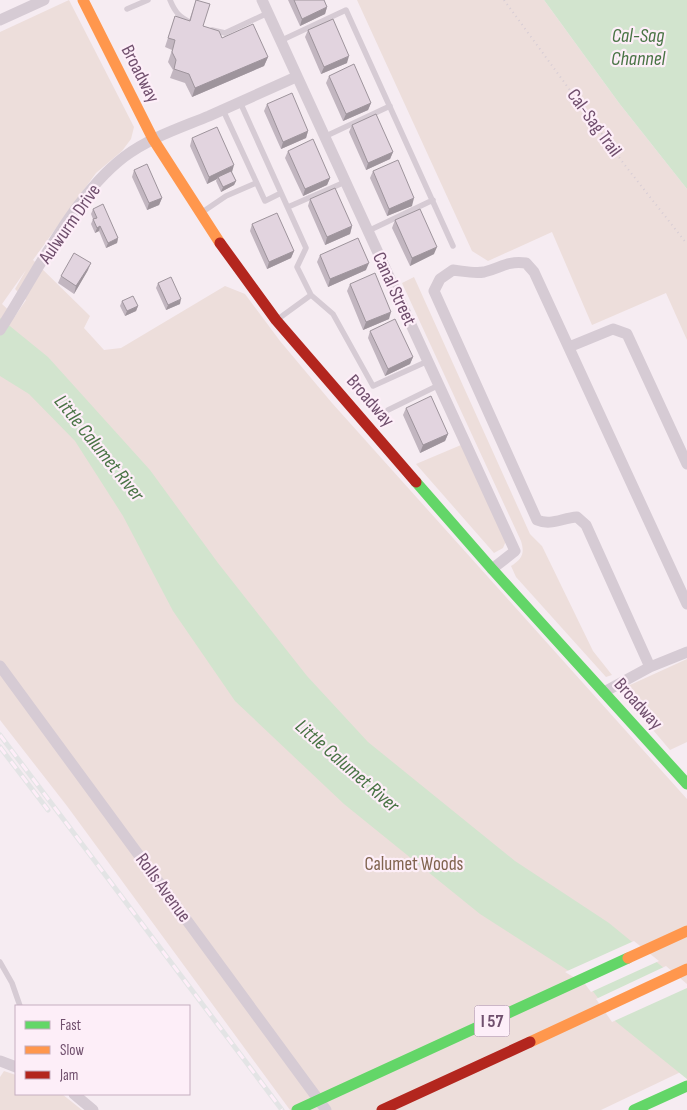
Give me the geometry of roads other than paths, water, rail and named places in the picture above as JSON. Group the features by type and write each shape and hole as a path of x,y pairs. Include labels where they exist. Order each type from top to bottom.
{"main road":[{"name":"Broadway","path":"82,0 153,139 200,214 276,320 492,568 687,784"},
{"name":"I 57","path":"297,1110 687,931"},
{"name":"I 57","path":"382,1110 687,969"},
{"path":"634,1110 687,1086"}],"street":[{"path":"0,20 44,0"},
{"name":"Canal Street","path":"262,0 515,551 492,568"},
{"name":"Aulwurm Drive","path":"0,330 80,203 110,169 123,158 153,139 296,77"},
{"path":"650,667 586,524 577,517 546,524 537,520 434,291 440,279 453,270 483,272 512,262 526,263 534,272 687,604"},
{"path":"569,348 613,329 627,334 687,464"},
{"path":"604,692 650,667 687,652"},
{"name":"Rolls Avenue","path":"0,666 326,1110"},
{"path":"0,1061 15,1067"},
{"path":"75,1095 93,1110"}],"lane":[{"path":"127,9 148,0"},
{"path":"170,0 175,12 198,26"},
{"path":"280,41 346,10 453,246"},
{"path":"206,29 225,33 268,13"},
{"path":"240,102 306,248 297,267 311,295 333,314 373,386 428,361"},
{"path":"324,137 390,106"},
{"path":"223,110 265,201 281,193"},
{"path":"200,214 226,196 256,182"},
{"path":"288,207 345,182"},
{"path":"368,231 433,200"},
{"path":"276,320 311,295"},
{"path":"388,410 439,385"},
{"path":"0,962 12,983 20,1005"}],"water":[{"name":"Cal-Sag Channel","path":"544,0 687,0 687,189 619,103"},
{"name":"Little Calumet River","path":"0,318 48,357 150,470 218,563 307,676 368,742 515,861 609,923 687,987 687,1079 615,1021 586,982 480,914 344,804 235,701 173,611 123,516 75,441 29,394 0,376"}],"railway":[{"path":"0,735 282,1110"},
{"path":"0,747 48,810"}],"park label":[{"name":"Calumet Woods","path":"414,864"}]}
